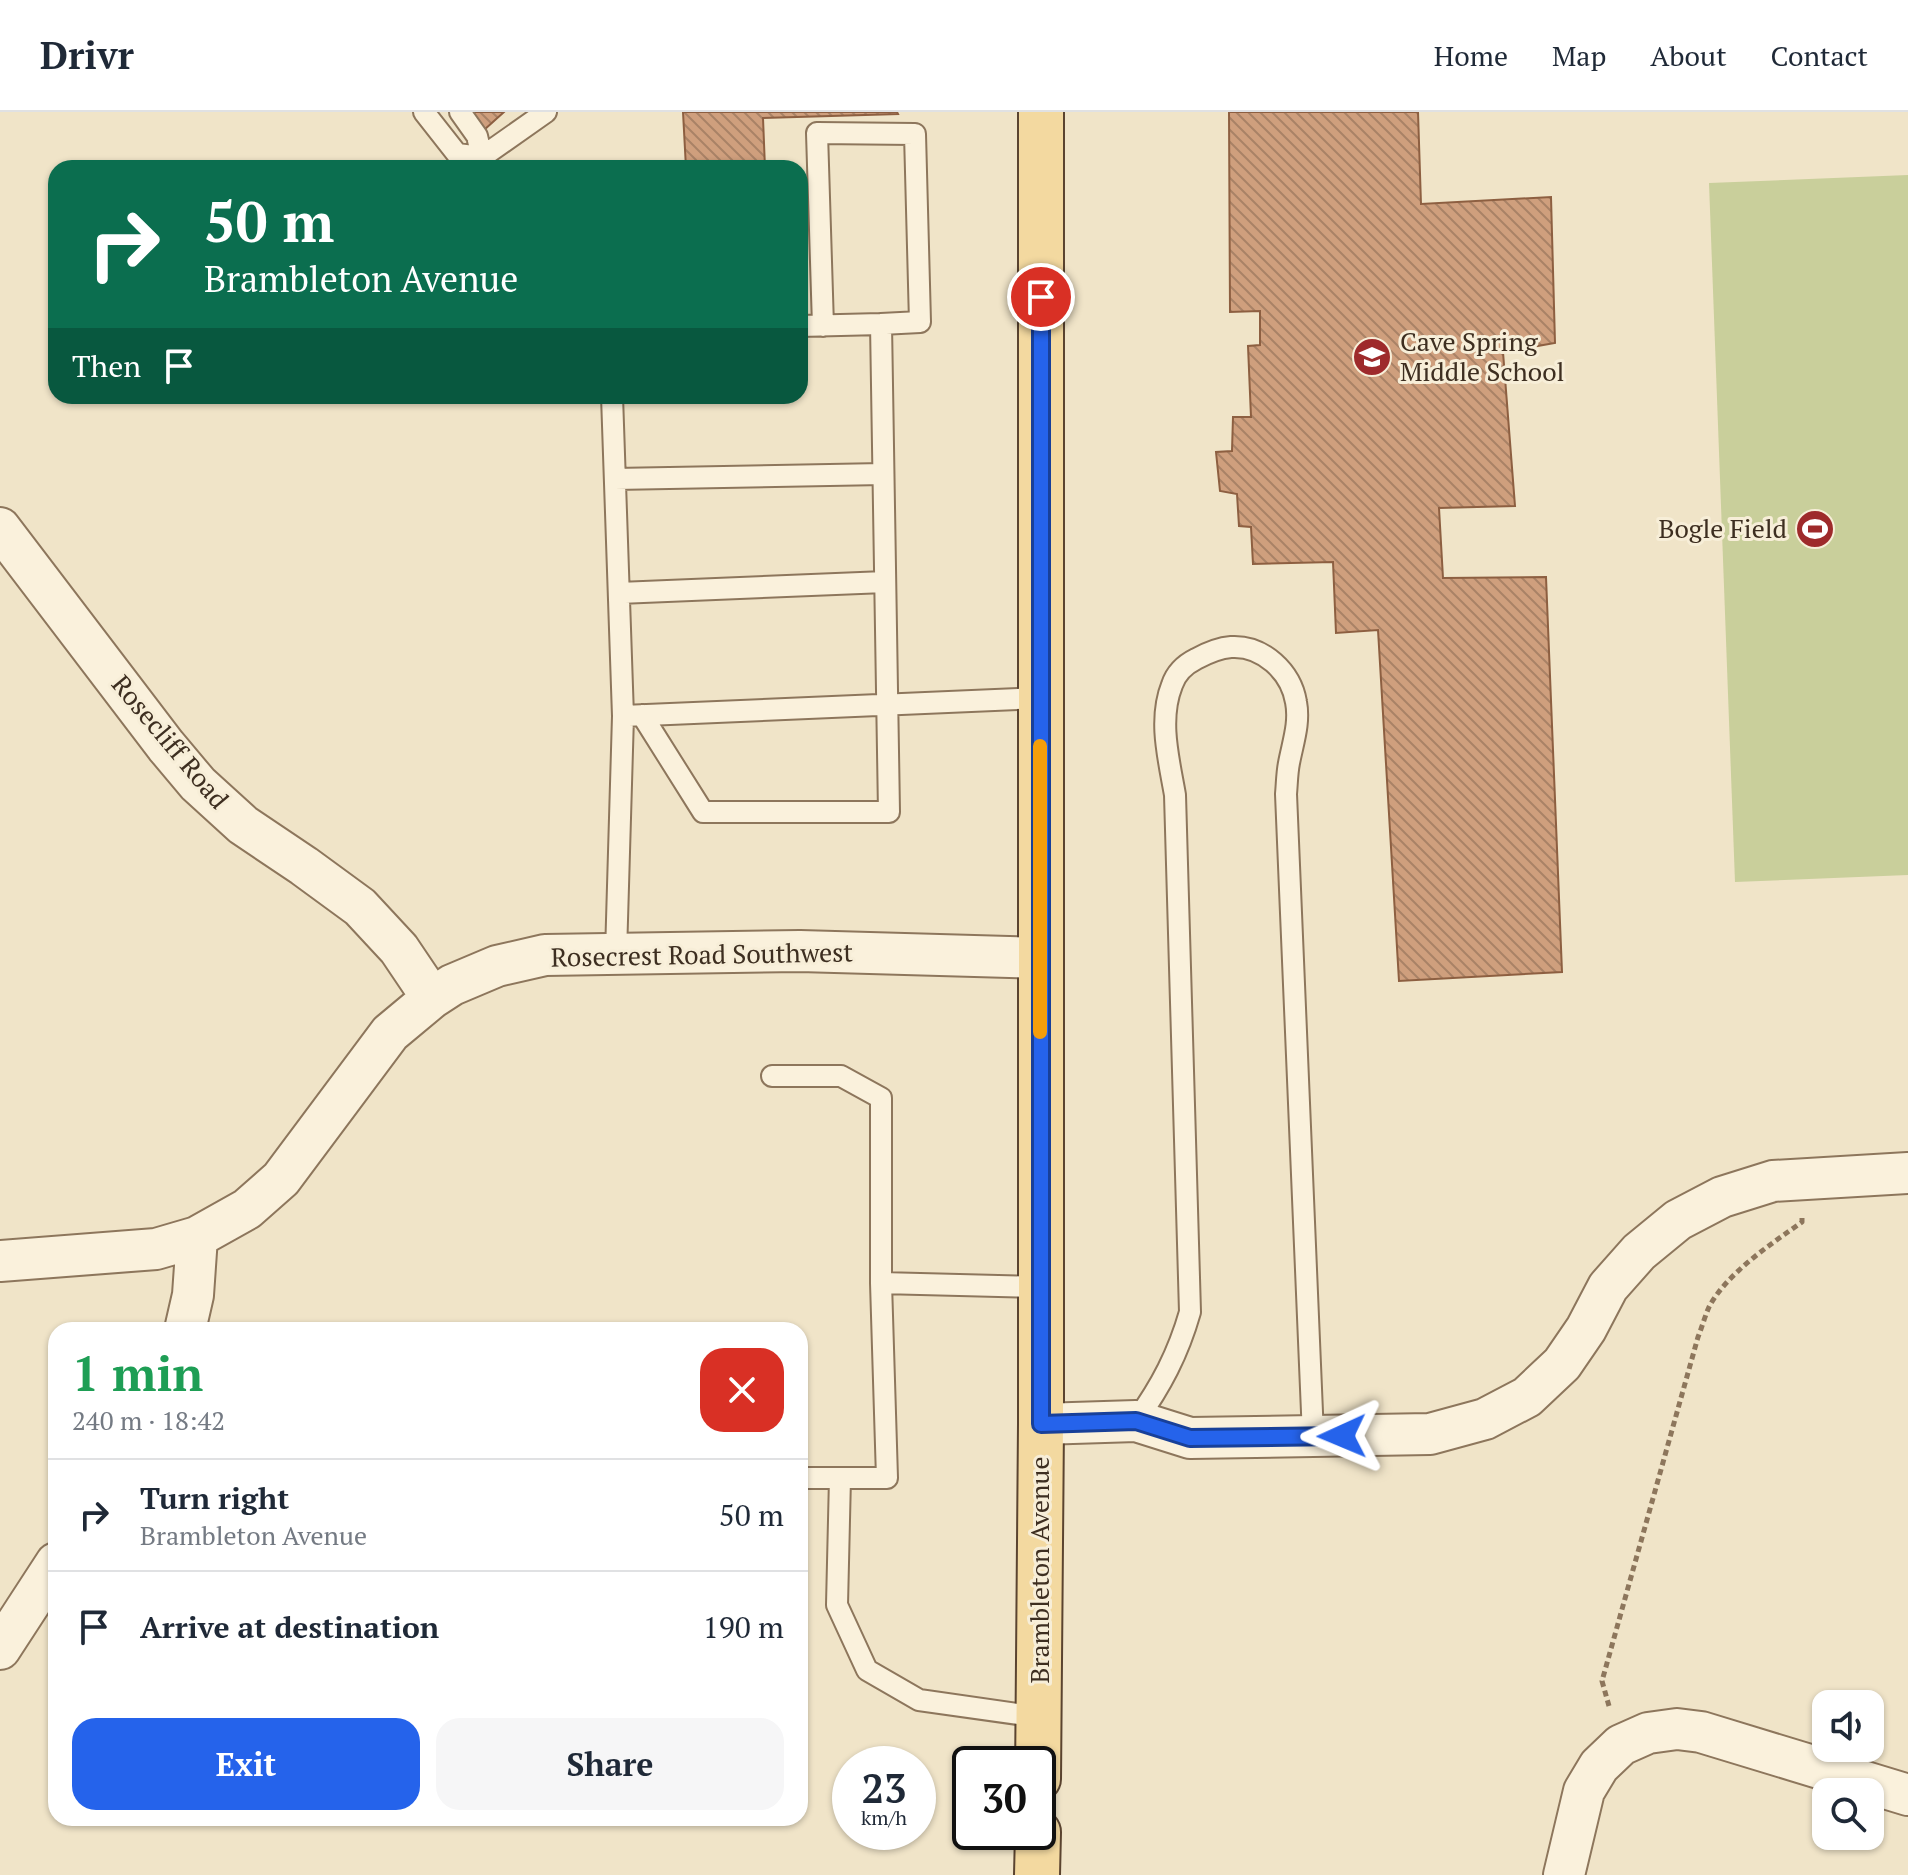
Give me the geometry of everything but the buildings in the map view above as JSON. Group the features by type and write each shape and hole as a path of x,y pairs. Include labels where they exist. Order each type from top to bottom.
{"main road":[{"name":"Brambleton Avenue","path":"1039,1746 1041,112"},
{"path":"1037,1875 1038,1850"}],"street":[{"name":"Rosecliff Road","path":"0,528 198,784 243,825 360,907 399,949 432,998"},
{"name":"Rosecrest Road Southwest","path":"0,1261 156,1249 197,1237 247,1209 281,1179 390,1033 452,985 497,966 545,955 800,951 1040,958"},
{"path":"1041,1424 1136,1421 1190,1438 1430,1434 1485,1419 1527,1397 1562,1364 1586,1329 1608,1287 1639,1252 1678,1220 1722,1197 1773,1181 1908,1173"},
{"path":"187,1322 193,1295 197,1237"},
{"path":"0,1649 48,1575"},
{"path":"1564,1875 1584,1791 1599,1766 1621,1745 1648,1733 1677,1729 1701,1732 1908,1795"}],"lane":[{"path":"424,112 457,154 478,160"},
{"path":"460,112 477,136 484,160"},
{"path":"487,160 546,112"},
{"path":"808,326 823,326 881,324 920,322 915,134 817,133 823,326"},
{"path":"633,716 703,812 889,812 881,324"},
{"path":"612,404 619,593 633,716 616,954"},
{"path":"615,479 883,474"},
{"path":"619,593 885,582"},
{"path":"1136,1421 1172,1364 1190,1312 1175,795 1166,740 1166,710 1172,683 1186,664 1210,651 1233,647 1253,650 1273,661 1287,677 1296,699 1298,720 1288,765 1286,794 1313,1436"},
{"path":"633,716 1040,698"},
{"path":"772,1076 841,1076 881,1098 881,1283 887,1478 808,1478"},
{"path":"881,1283 1041,1287"},
{"path":"840,1478 837,1605 867,1670 919,1700 1039,1717"}],"path":[{"path":"1621,1745 1602,1681 1698,1337 1710,1305 1736,1273 1802,1222 1800,1180"}],"green space":[{"name":"Bogle Field","path":"1908,175 1908,875 1735,882 1709,183"}],"slow traffic":[{"path":"1040,746 1040,1032"}],"place":[{"name":"Cave Spring Middle School","path":"1372,357"},
{"name":"Bogle Field","path":"1815,529"}],"route":[{"path":"1041,297 1041,1424 1136,1421 1190,1438 1342,1436"}]}
